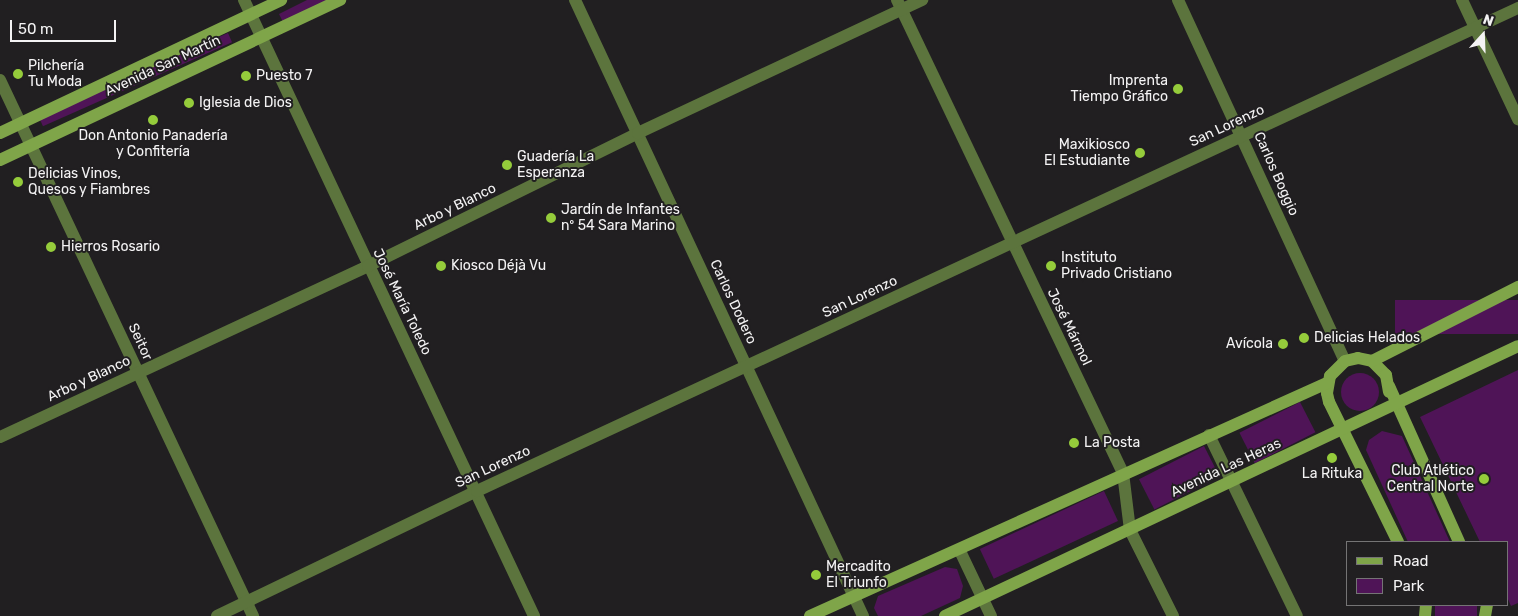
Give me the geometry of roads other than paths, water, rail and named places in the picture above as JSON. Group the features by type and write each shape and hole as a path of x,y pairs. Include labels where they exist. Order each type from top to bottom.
{"main road":[{"name":"Avenida San Martín","path":"0,133 281,0"},
{"name":"Avenida San Martín","path":"0,160 340,0"},
{"path":"1372,361 1518,287"},
{"name":"Avenida Las Heras","path":"945,616 1518,346"},
{"path":"1398,541 1336,411 1329,402 1327,383 1334,370 1345,361 1358,358 1372,361 1382,370 1459,541"},
{"path":"810,616 960,551 1123,473 1327,383"},
{"path":"1380,412 1388,400 1389,386"},
{"path":"1336,411 1349,419 1363,420"}],"street":[{"name":"José María Toledo","path":"244,0 534,616"},
{"name":"Carlos Dodero","path":"575,0 863,616"},
{"name":"Arbo y Blanco","path":"0,437 368,266 899,5 922,0"},
{"name":"Carlos Boggio","path":"1178,0 1345,361"},
{"path":"1462,0 1518,119"},
{"name":"José Mármol","path":"899,5 1011,243 1123,473 1130,530 1173,616"},
{"name":"San Lorenzo","path":"217,616 476,491 1518,8"},
{"name":"Seitor","path":"0,80 253,616"},
{"path":"1209,435 1297,616"},
{"path":"960,551 991,616"}],"place":[{"name":"Pilchería Tu Moda","path":"18,74"},
{"name":"Puesto 7","path":"246,76"},
{"name":"Imprenta Tiempo Gráfico","path":"1178,89"},
{"name":"Iglesia de Dios","path":"189,103"},
{"name":"Don Antonio Panadería y Confitería","path":"153,120"},
{"name":"Maxikiosco El Estudiante","path":"1140,153"},
{"name":"Guadería La Esperanza","path":"507,165"},
{"name":"Delicias Vinos, Quesos y Fiambres","path":"18,182"},
{"name":"Jardín de Infantes nº 54 Sara Marino","path":"551,218"},
{"name":"Hierros Rosario","path":"51,247"},
{"name":"Kiosco Déjà Vu","path":"441,266"},
{"name":"Instituto Privado Cristiano","path":"1051,266"},
{"name":"Delicias Helados","path":"1304,338"},
{"name":"Avícola","path":"1283,344"},
{"name":"La Posta","path":"1074,443"},
{"name":"La Rituka","path":"1332,458"},
{"name":"Club Atlético Central Norte","path":"1484,479"},
{"name":"Mercadito El Triunfo","path":"816,575"}]}
